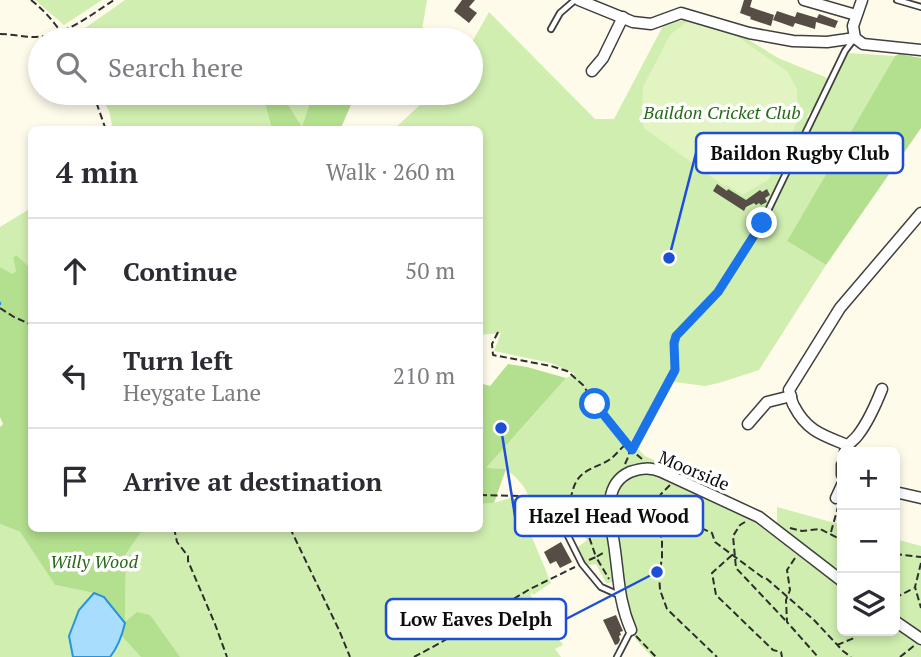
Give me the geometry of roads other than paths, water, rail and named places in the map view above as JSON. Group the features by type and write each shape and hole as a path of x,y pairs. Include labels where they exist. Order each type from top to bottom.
{"street":[{"path":"577,0 633,22 652,24 681,12 749,33 793,41 827,42 855,38"},
{"path":"804,0 856,15"},
{"path":"862,0 853,26 855,38 863,44 921,50"},
{"path":"592,71 603,58 622,17"},
{"path":"842,447 809,428 792,404 789,390 841,308 921,213"},
{"path":"848,447 873,411 883,389"},
{"path":"748,424 767,402 791,396"},
{"name":"Moorside","path":"631,630 619,596 609,514 615,484 638,469 653,469 680,480 767,522 837,577"},
{"path":"900,493 921,498"},
{"path":"900,624 920,638"}],"lane":[{"path":"551,29 560,13 577,0"},
{"path":"897,0 921,7"},
{"path":"762,223 845,51 855,38"},
{"path":"545,524 553,518 562,524 582,564 601,587 619,596"},
{"path":"617,657 631,630"}],"water":[{"path":"94,593 104,597 125,623 123,632 110,657 73,657 69,636 79,610"}],"place":[{"name":"Baildon Rugby Club","path":"669,258"},
{"name":"Hazel Head Wood","path":"501,428"},
{"name":"Low Eaves Delph","path":"657,572"}],"park label":[{"name":"Baildon Cricket Club","path":"722,113"},
{"name":"Willy Wood","path":"94,562"}]}
